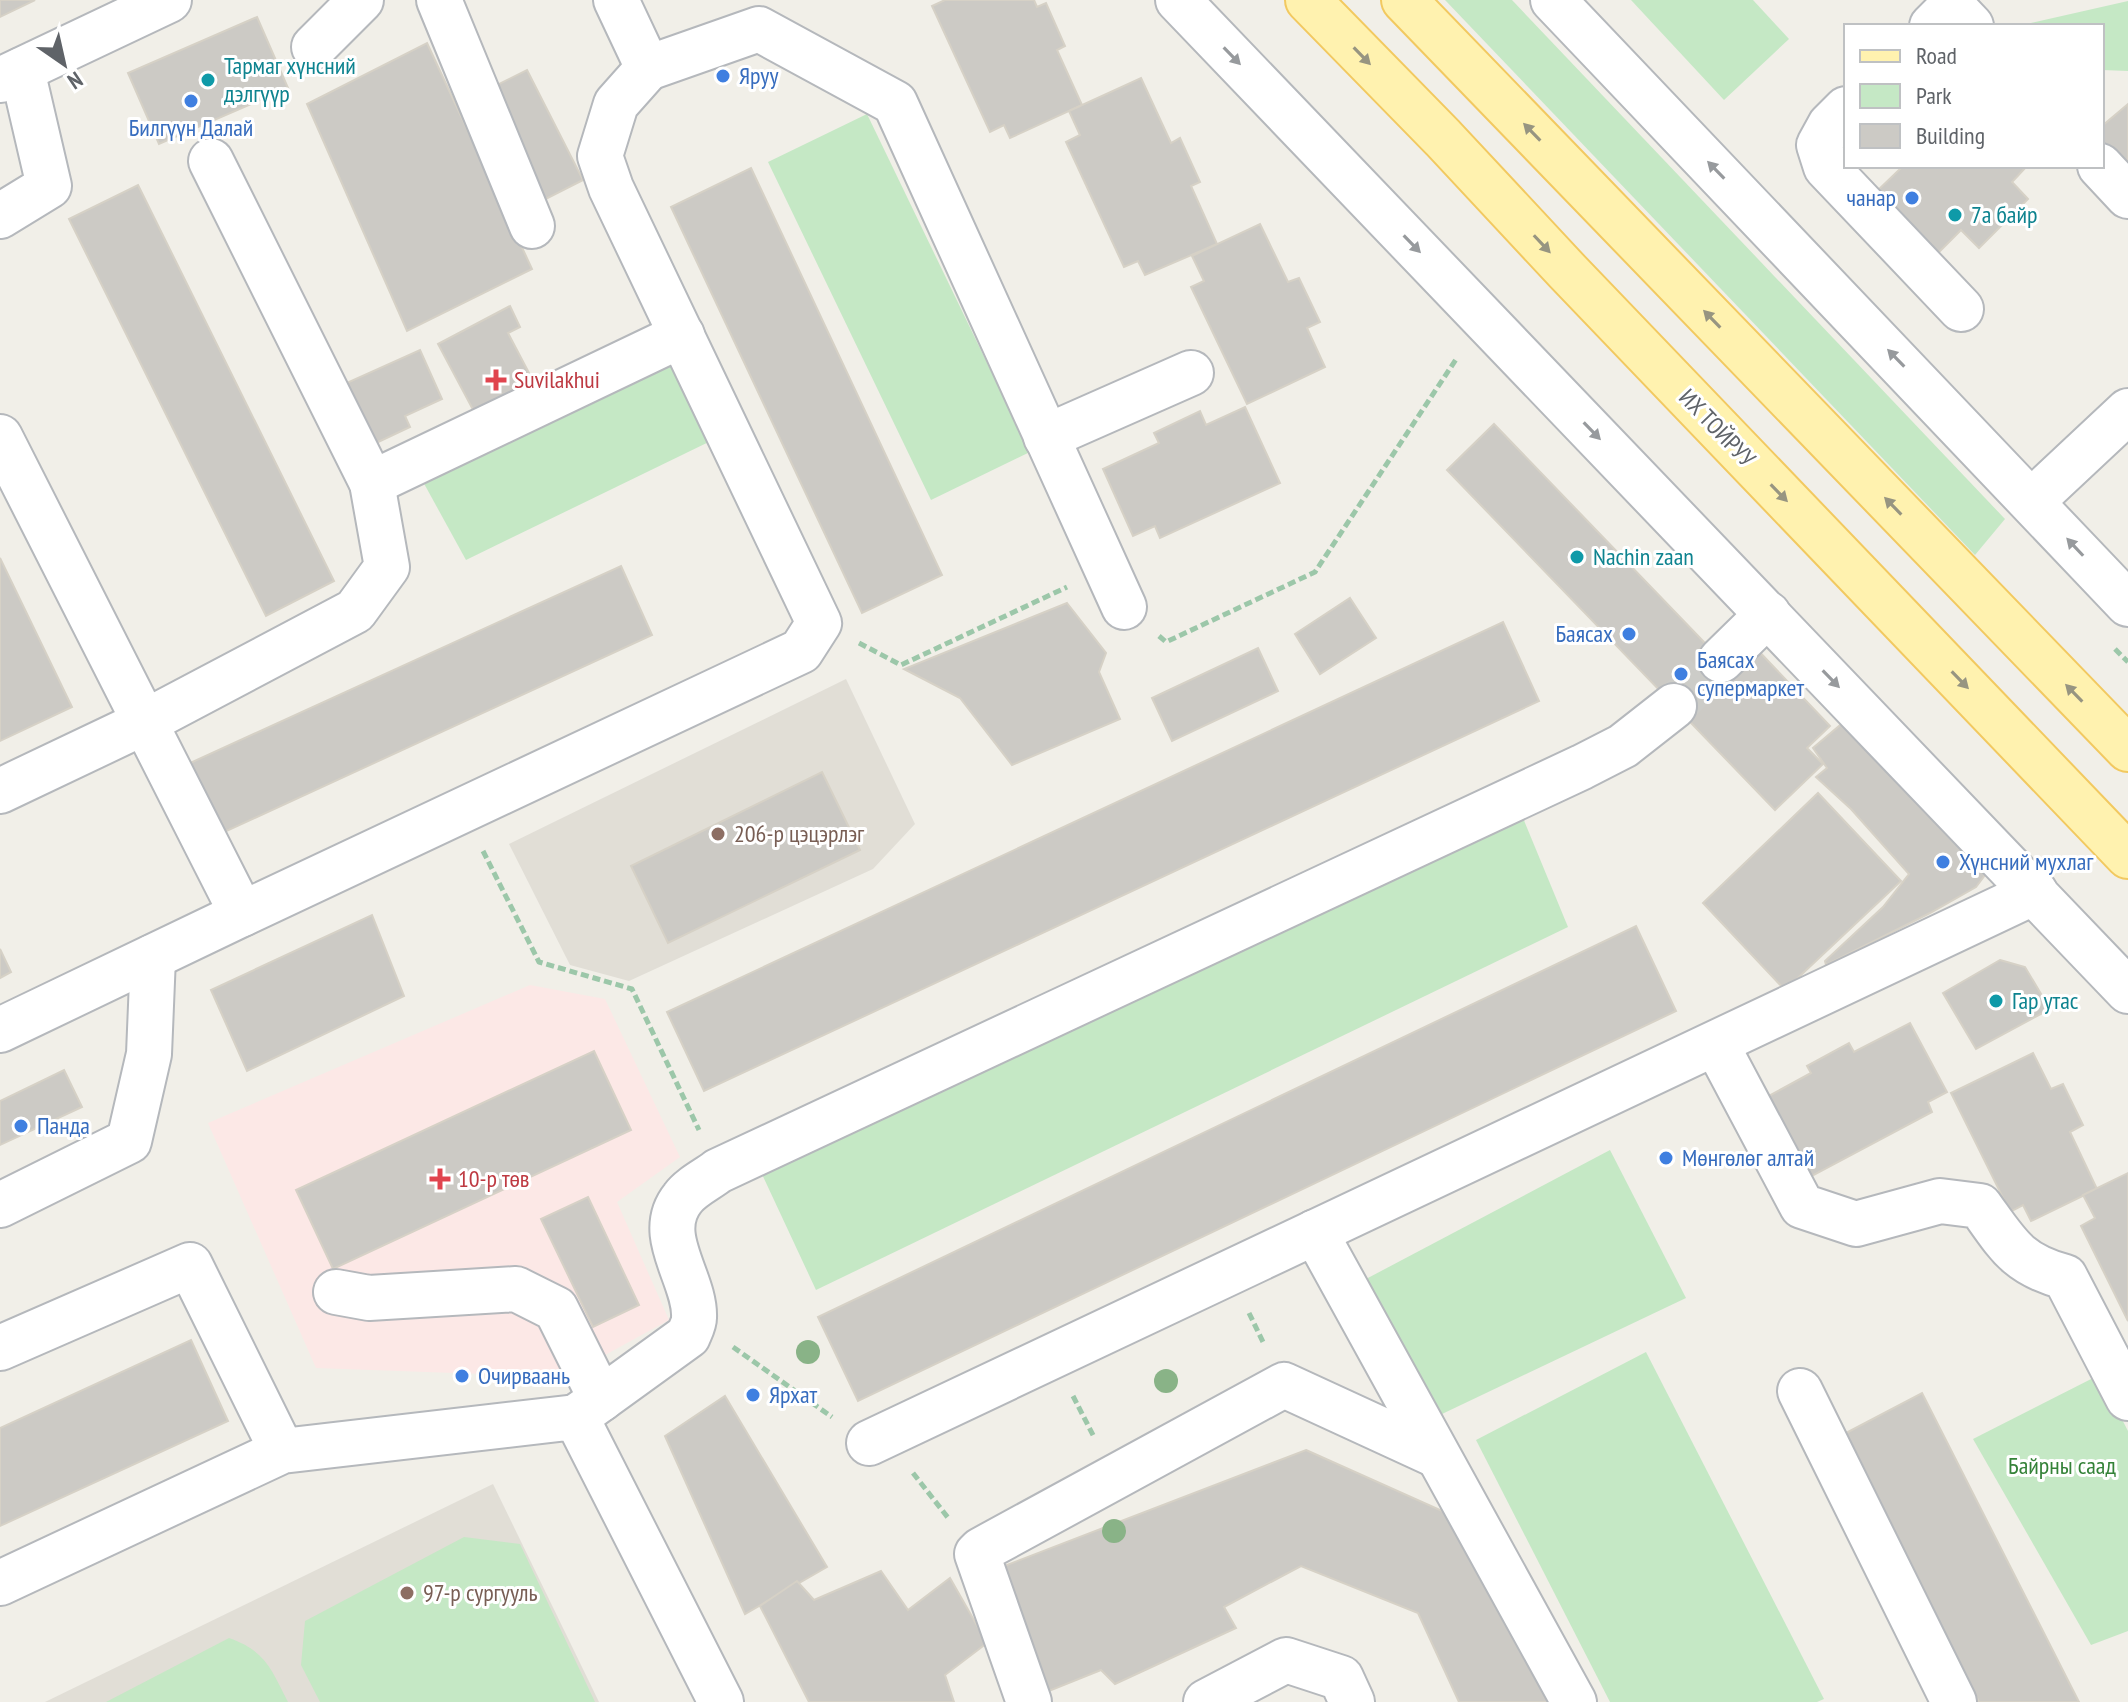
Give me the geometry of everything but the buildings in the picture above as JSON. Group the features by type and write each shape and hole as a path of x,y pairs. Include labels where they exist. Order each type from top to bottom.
{"main road":[{"name":"ИХ ТОЙРУУ","path":"1308,0 2128,856"},
{"path":"1404,0 2128,749"}],"street":[{"path":"0,216 49,186 11,75 169,0"},
{"path":"314,47 361,0"},
{"path":"439,0 532,226"},
{"path":"616,0 648,68"},
{"path":"1178,0 2128,991"},
{"path":"1553,0 2128,604"},
{"path":"0,1030 801,651 819,623 611,188 600,156 616,104 648,68 759,29 895,103 1124,607"},
{"path":"1844,111 1830,125 1819,145 1826,167 1961,309"},
{"path":"0,791 145,722 355,611 387,567 372,483 211,161"},
{"path":"2102,168 2128,196"},
{"path":"372,483 682,335"},
{"path":"1046,437 1191,373"},
{"path":"2032,501 2128,411"},
{"path":"0,437 242,914"},
{"path":"1721,660 1768,614"},
{"path":"0,1583 282,1451 589,1408 688,1336 694,1320 691,1299 675,1251 673,1219 683,1198 718,1171 1582,767 1623,746 1674,706"},
{"path":"877,1439 2035,892"},
{"path":"0,1205 129,1141 149,1054 153,957"},
{"path":"1716,1044 1802,1206 1856,1224 1940,1201 1980,1206 2010,1248 2038,1270 2065,1277 2128,1398"},
{"path":"1315,1232 1574,1702"},
{"path":"0,1348 190,1265 282,1451"},
{"path":"336,1292 369,1298 516,1289 556,1309 589,1408 721,1702"},
{"path":"1029,1702 977,1554 1113,1476 1284,1385 1436,1455"},
{"path":"1800,1391 1954,1702"},
{"path":"1206,1702 1286,1660 1341,1678 1352,1702"}],"path":[{"path":"819,623 901,665 1067,587 1124,607 1166,642 1315,572 1484,318"},
{"path":"464,812 539,962 632,989 718,1171"},
{"path":"1229,1273 1284,1385"},
{"path":"694,1320 877,1439 977,1554"},
{"path":"1053,1356 1113,1476"}],"shaded area":[{"name":"206-р цэцэрлэг","path":"846,679 915,824 873,869 629,981 570,965 509,844"},
{"name":"10-р төв","path":"530,985 605,999 680,1157 617,1202 669,1320 565,1377 316,1368 208,1123"},
{"name":"97-р сургууль","path":"493,1484 599,1702 45,1702"}],"green space":[{"path":"1445,0 1512,0 2005,519 1975,555"},
{"path":"1631,0 1753,0 1789,39 1724,100"},
{"path":"2128,1 2128,71 2104,70 2104,24 2027,24"},
{"path":"867,114 1030,452 931,500 768,162"},
{"path":"677,345 719,437 466,560 416,469"},
{"path":"1523,818 1568,927 816,1290 760,1170"},
{"path":"1610,1150 1686,1298 1442,1414 1366,1279"},
{"path":"1646,1352 1824,1699 1817,1702 1610,1702 1476,1440"},
{"name":"Байрны саад","path":"2099,1375 2128,1431 2128,1631 2091,1645 1973,1439"},
{"path":"464,1537 520,1544 595,1702 320,1702 301,1665 305,1621"},
{"path":"229,1638 251,1649 266,1662 288,1702 106,1702"}],"tunnel":[{"path":"1674,706 1721,660"}],"place":[{"name":"Яруу","path":"723,76"},
{"name":"Тармаг хүнсний дэлгүүр","path":"208,80"},
{"name":"Билгүүн Далай","path":"191,101"},
{"name":"чанар","path":"1912,198"},
{"name":"7а байр","path":"1955,215"},
{"name":"Suvilakhui","path":"496,380"},
{"name":"Nachin zaan","path":"1577,557"},
{"name":"Баясах","path":"1629,634"},
{"name":"Баясах супермаркет","path":"1681,674"},
{"name":"206-р цэцэрлэг","path":"718,834"},
{"name":"Хүнсний мухлаг","path":"1943,862"},
{"name":"Гар утас","path":"1996,1001"},
{"name":"Панда","path":"21,1126"},
{"name":"Мөнгөлөг алтай","path":"1666,1158"},
{"name":"10-р төв","path":"440,1179"},
{"name":"Очирваань","path":"462,1376"},
{"name":"Ярхат","path":"753,1395"},
{"name":"97-р сургууль","path":"407,1593"}]}
